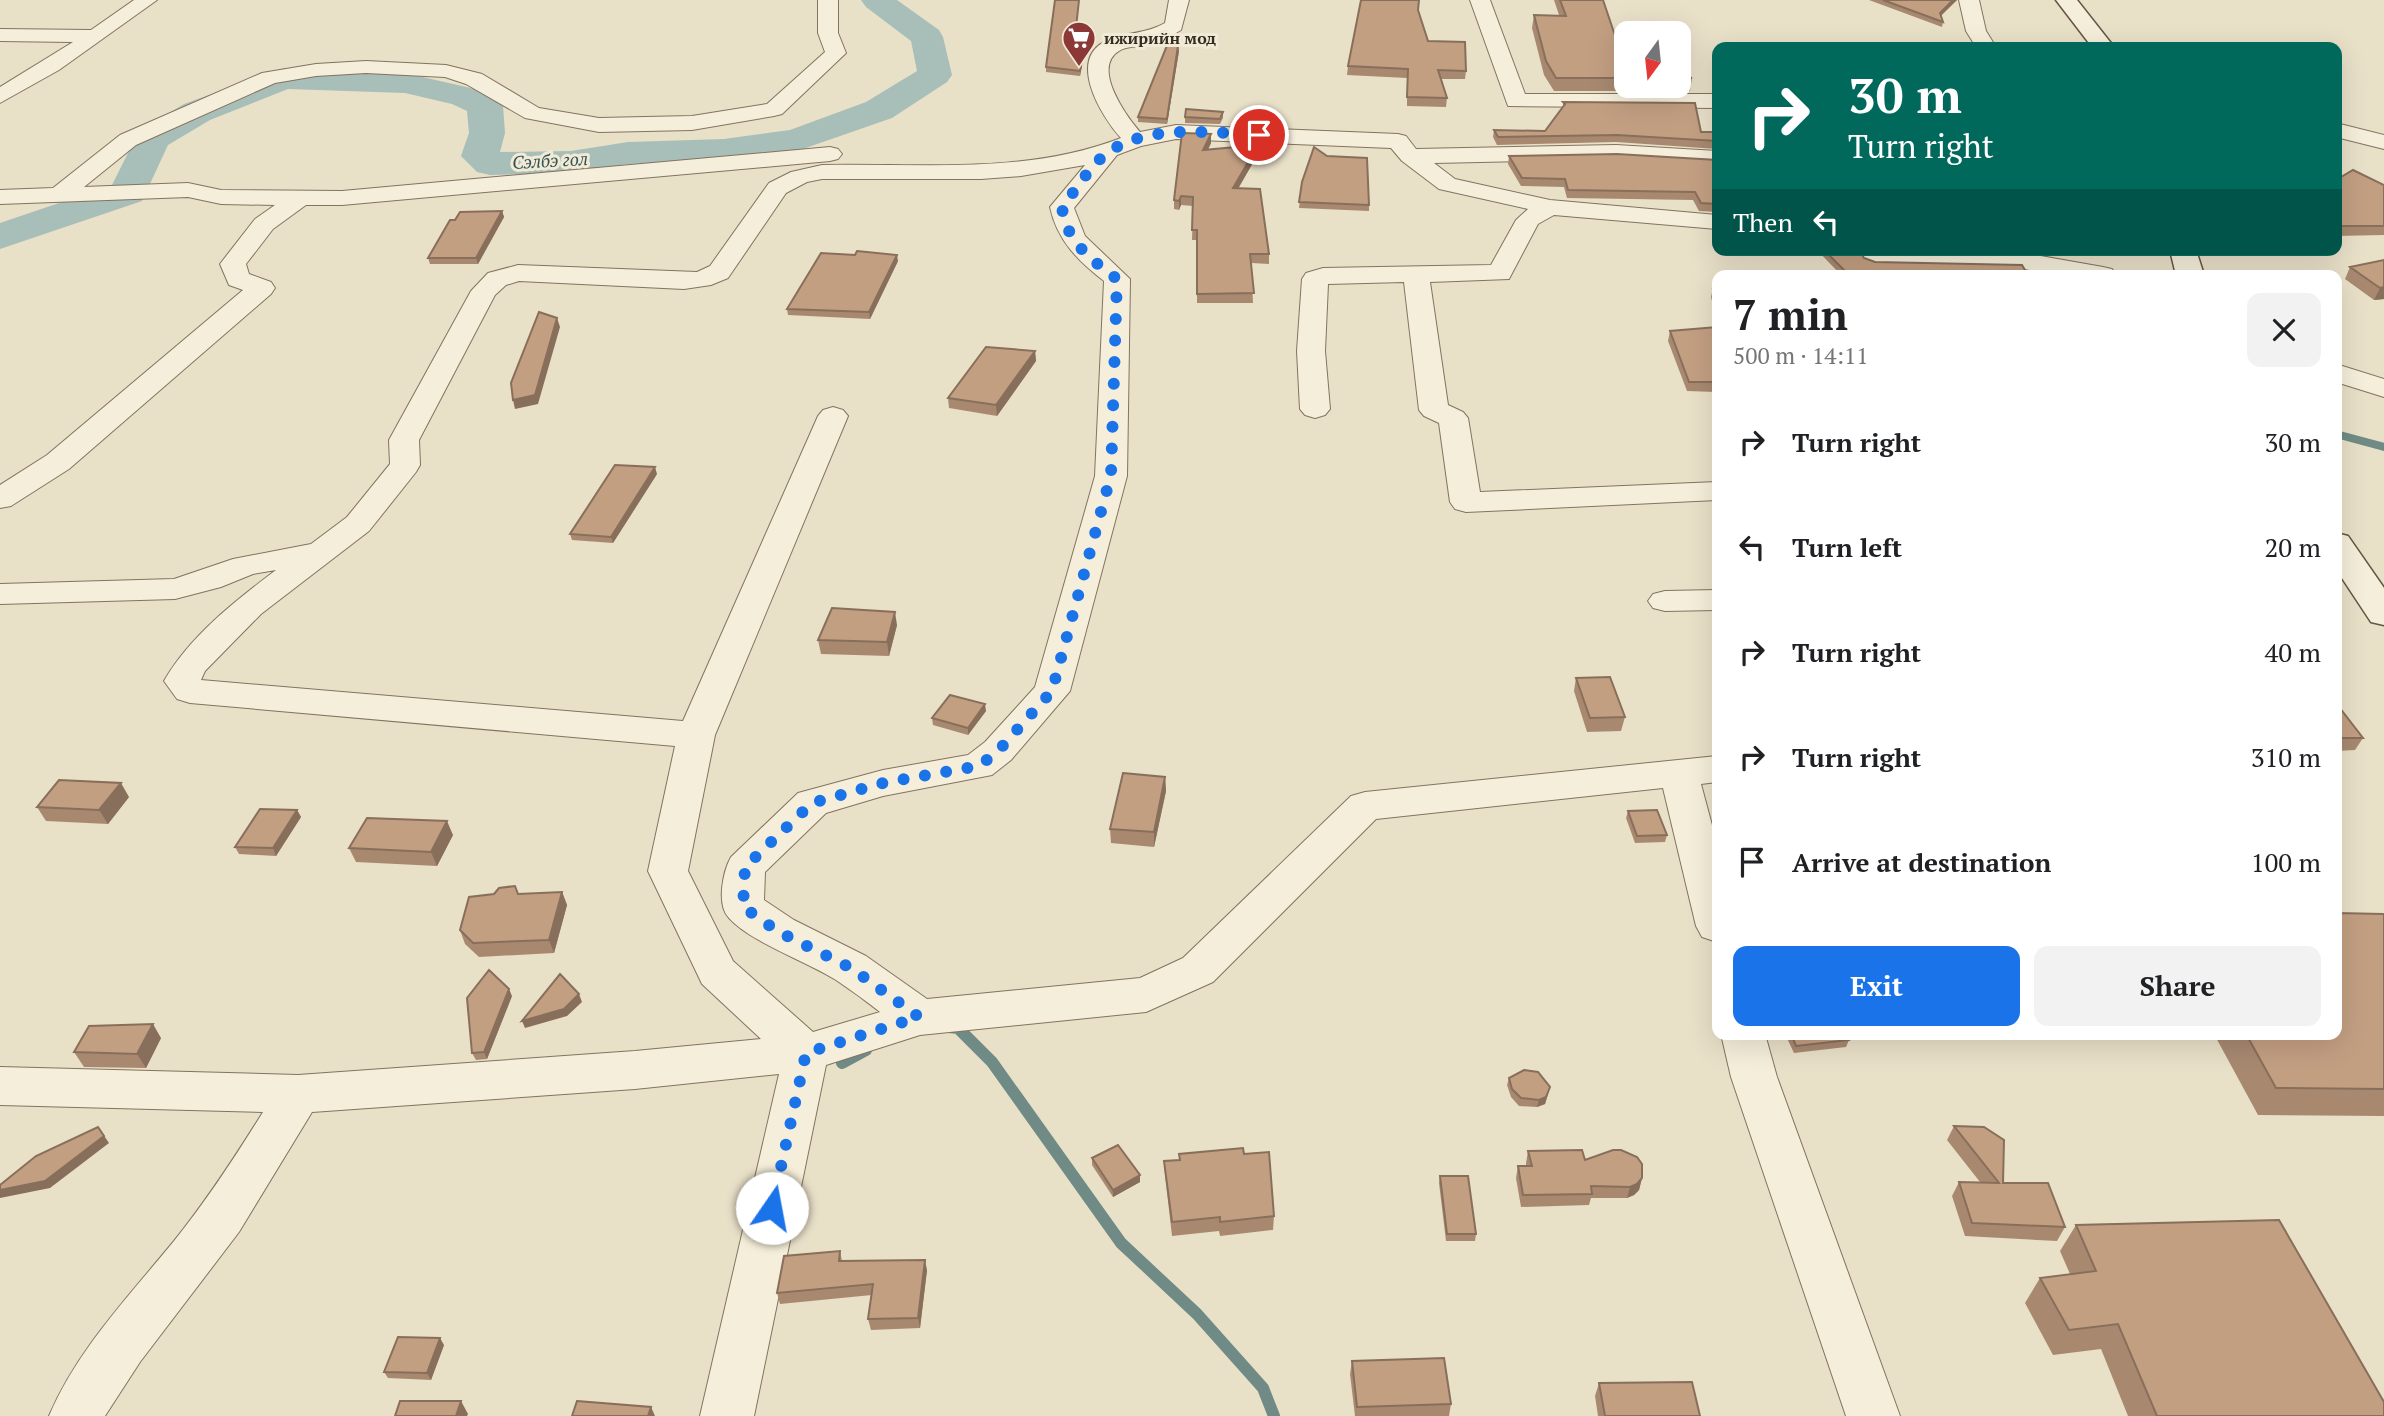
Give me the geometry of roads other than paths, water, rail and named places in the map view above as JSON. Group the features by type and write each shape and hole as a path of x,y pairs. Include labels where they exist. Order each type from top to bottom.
{"main road":[{"path":"2066,0 2099,42"},
{"path":"2342,552 2384,614"}],"street":[{"path":"0,96 52,66 147,0"},
{"path":"67,193 128,139 270,78 316,70 377,67 446,71 474,79 533,113 599,125 692,123 774,109 836,53 828,33 828,0"},
{"path":"1121,146 1111,111 1102,95 1100,69 1103,55 1114,45 1144,40 1174,26 1179,0"},
{"path":"1480,0 1516,101 1712,101"},
{"path":"1969,0 1976,31 1983,42"},
{"path":"0,35 92,36"},
{"path":"695,735 190,691 182,681 191,665 249,607 358,524 405,465 404,440 490,284 506,275 518,273 684,281 702,279 719,272 777,188 799,177 822,172 884,169 980,171 1044,168 1177,132 1398,141 1410,156 1447,184 1550,207 1712,222"},
{"path":"2342,132 2384,142"},
{"path":"919,1017 851,968 779,932 743,907 745,867 812,803 883,783 979,766 998,751 1052,691 1111,475 1117,279 1080,251 1063,217 1062,207 1121,146"},
{"path":"0,197 188,190 221,197 342,198 863,152 884,169"},
{"path":"1410,156 1616,152 1712,158"},
{"path":"0,499 58,462 262,288 238,279 233,264 264,224 299,199"},
{"path":"1315,409 1311,351 1315,279 1323,276 1500,273 1528,220 1550,207"},
{"path":"1872,256 2024,261 2075,270"},
{"path":"1416,274 1434,410 1453,418 1466,502 1712,491"},
{"path":"2342,375 2384,388"},
{"path":"806,1053 717,972 668,871 695,735 833,416"},
{"path":"0,594 175,589 246,566 318,552"},
{"path":"1665,601 1712,600"},
{"path":"0,1086 299,1094 635,1070 806,1053 919,1017 1146,995 1198,970 1365,806 1698,771 1712,885"},
{"path":"1745,1040 1754,1077 1873,1416"},
{"path":"727,1416 806,1053"},
{"path":"76,1416 94,1382 208,1235 254,1170 299,1094"}],"waterway":[{"name":"Сэлбэ гол","path":"0,237 128,193 152,139 197,112 284,78 405,83 463,96 485,106 487,133 480,156 490,164 571,162 628,153 724,150 797,140 879,110 935,75 927,37 877,0"},
{"path":"2342,436 2384,447"},
{"path":"949,1027 958,1028 992,1062 1121,1243 1197,1314 1263,1388 1274,1416"},
{"path":"842,1063 866,1050"}],"place":[{"name":"ижирийн мод","path":"1079,68"}]}
